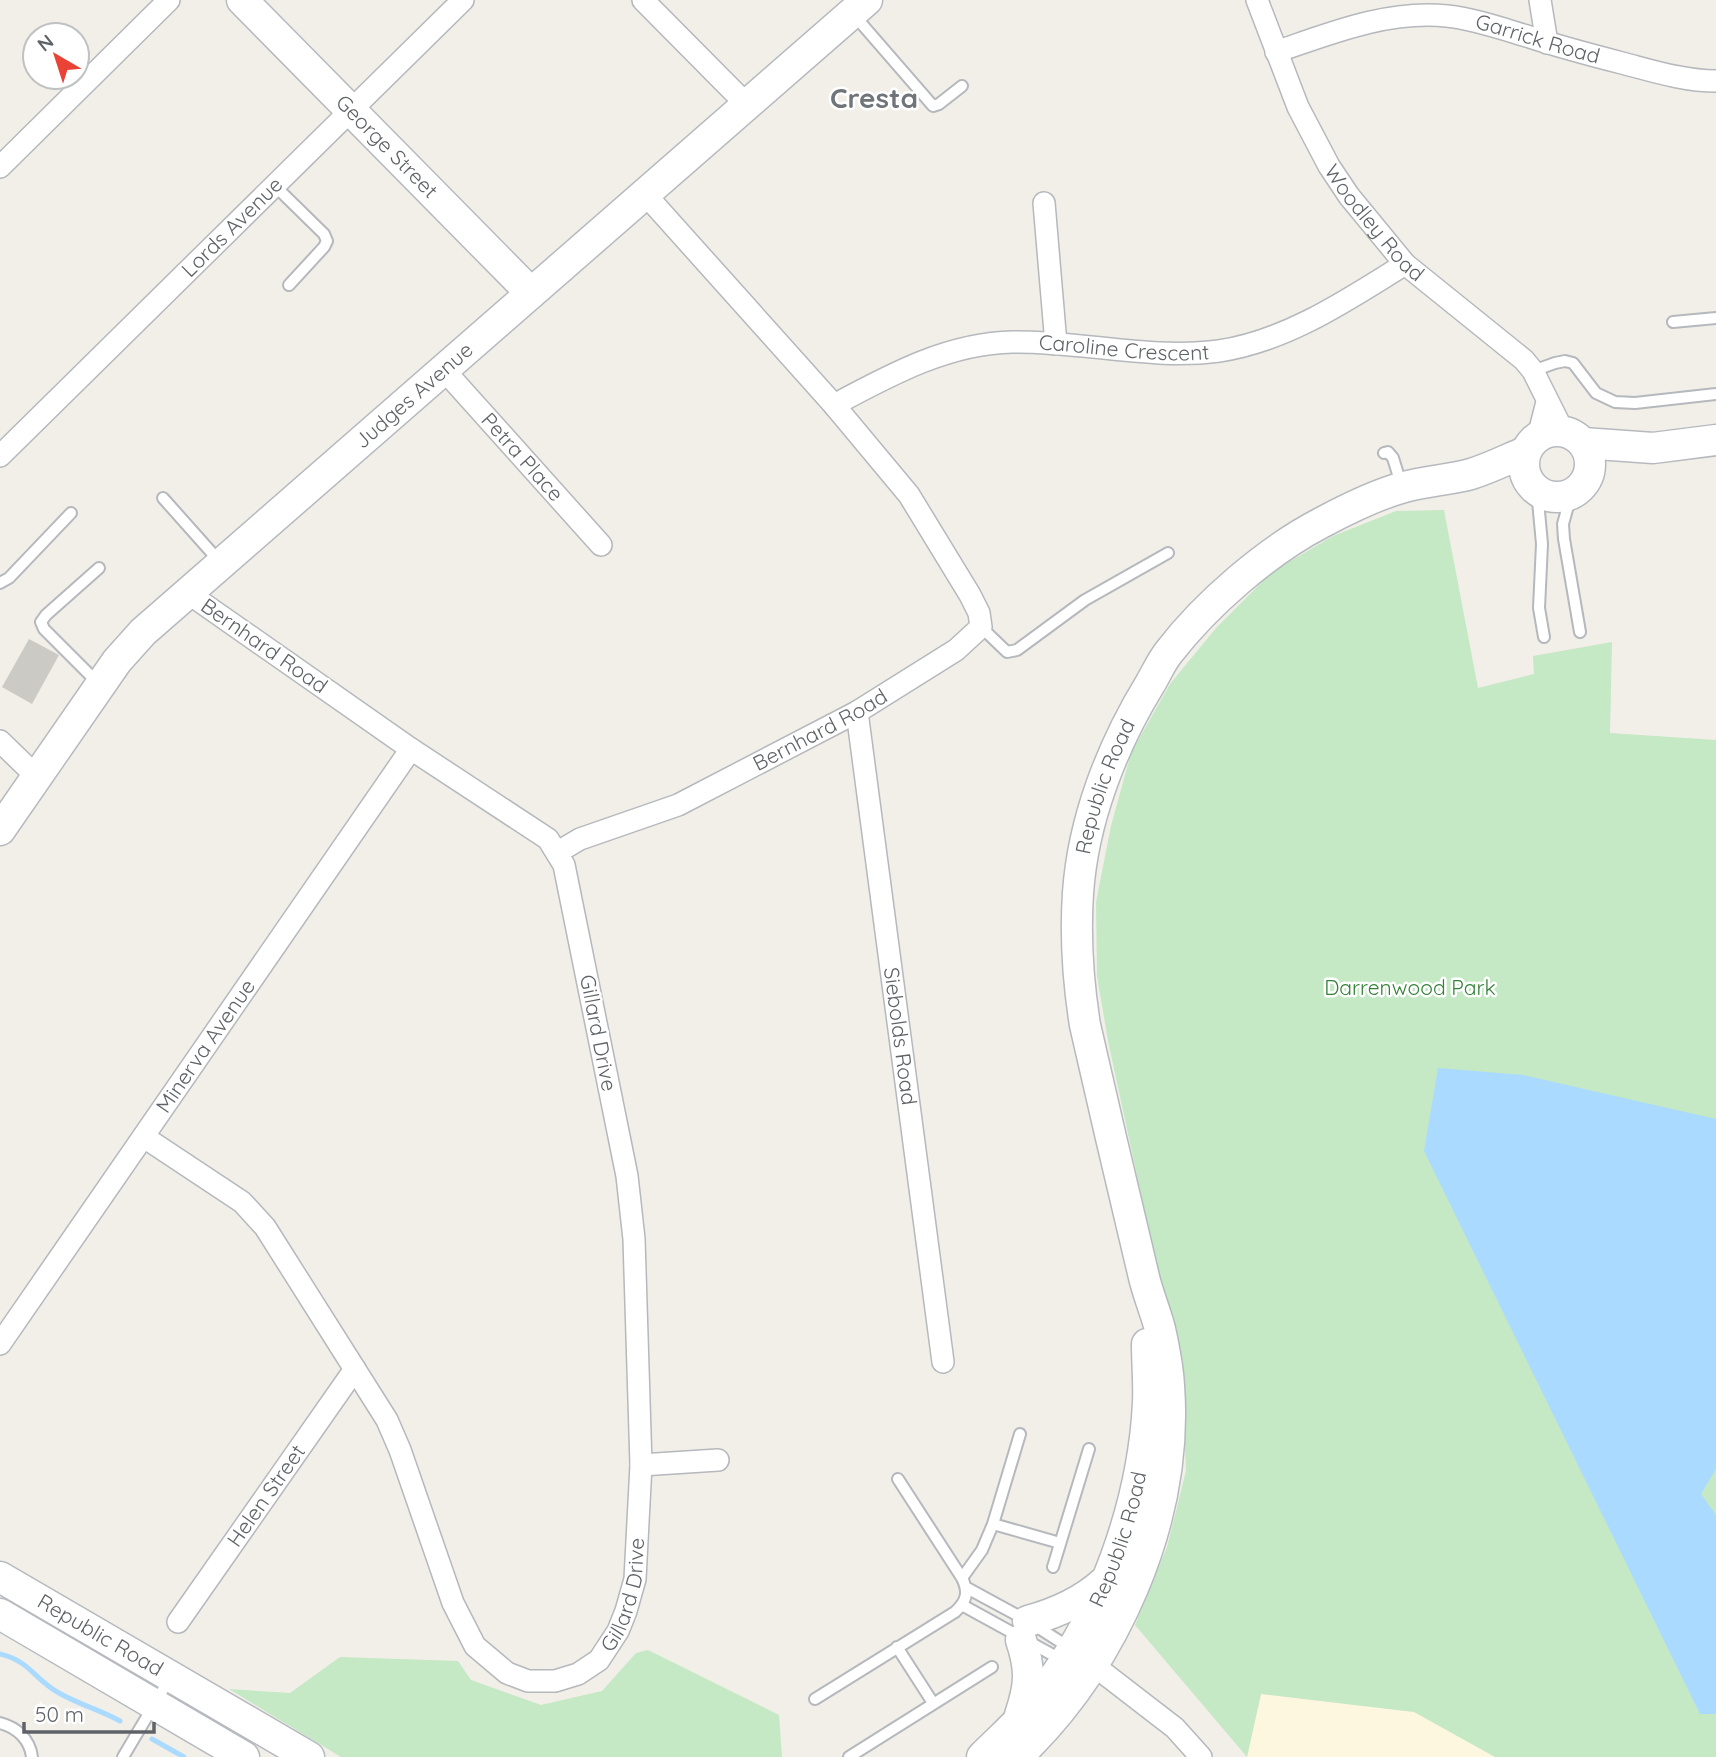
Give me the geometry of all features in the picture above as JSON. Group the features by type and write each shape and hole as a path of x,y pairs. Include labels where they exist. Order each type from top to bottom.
{"main road":[{"name":"George Street","path":"242,0 531,293"},
{"name":"Judges Avenue","path":"0,830 133,641 860,6"},
{"name":"Republic Road","path":"982,1757 1040,1697 1079,1662 1125,1604 1156,1525 1169,1455 1169,1384 1160,1328 1145,1284 1085,1025 1076,945 1078,890 1087,838 1112,757 1134,709 1168,653 1214,603 1266,557 1320,523 1365,502 1402,488 1471,474 1552,441 1654,448 1716,440"},
{"path":"1552,441 1588,450 1591,463 1579,487 1558,497 1545,495 1534,487 1526,478 1524,465 1552,441"},
{"name":"Republic Road","path":"1579,487 1654,448"},
{"name":"Republic Road","path":"1471,474 1534,487"},
{"name":"Republic Road","path":"1017,1757 1055,1716 1079,1662 1085,1627 1121,1540 1135,1494 1148,1402 1145,1284"},
{"name":"Republic Road","path":"0,1577 309,1757"},
{"path":"1018,1722 1030,1670 1025,1630 1073,1605 1105,1581"},
{"name":"Republic Road","path":"0,1614 244,1757"}],"street":[{"path":"0,167 169,0"},
{"name":"Lords Avenue","path":"0,456 463,0"},
{"path":"643,0 747,105"},
{"name":"Woodley Road","path":"1257,0 1298,107 1329,166 1372,226 1405,264 1516,353 1533,372 1547,402 1552,441"},
{"path":"1540,0 1547,43"},
{"name":"Garrick Road","path":"1276,52 1349,27 1422,15 1463,18 1668,75 1694,81 1716,81"},
{"path":"645,194 834,405 898,481 927,520 979,613 981,627"},
{"path":"1044,203 1056,344"},
{"name":"Caroline Crescent","path":"834,405 917,363 980,345 1012,342 1183,353 1220,351 1274,335 1317,316 1405,264"},
{"name":"Petra Place","path":"444,370 601,545"},
{"name":"Bernhard Road","path":"188,593 411,749 548,839 558,852 580,839 678,806 857,712 956,650 981,627"},
{"name":"Siebolds Road","path":"857,712 943,1362"},
{"path":"0,741 37,777"},
{"name":"Minerva Avenue","path":"0,1344 411,749"},
{"name":"Gillard Drive","path":"144,1137 242,1202 257,1216 387,1420 453,1603 475,1646 507,1673 528,1681 555,1681 578,1674 599,1660 618,1631 635,1579 641,1465 632,1208 564,865 558,852"},
{"name":"Helen Street","path":"178,1622 355,1368"},
{"path":"641,1465 718,1460"},
{"path":"1079,1662 1118,1686 1175,1728 1201,1757"}],"lane":[{"path":"860,6 933,106 962,86"},
{"path":"274,186 324,234 327,241 289,285"},
{"path":"1673,322 1716,318"},
{"path":"1533,372 1555,363 1573,363 1595,393 1615,402 1634,403 1716,394"},
{"path":"1384,453 1388,452 1393,458 1402,488"},
{"path":"1534,487 1542,544 1539,608 1544,637"},
{"path":"1579,487 1563,524 1563,531 1580,632"},
{"path":"163,498 222,564"},
{"path":"0,583 9,578 71,513"},
{"path":"981,627 1007,652 1017,650 1086,600 1168,553"},
{"path":"99,568 41,622 44,629 100,685"},
{"path":"962,1605 964,1583 993,1524 1020,1434"},
{"path":"1053,1567 1089,1449"},
{"path":"898,1479 964,1583 1025,1630 1079,1662"},
{"path":"993,1524 1060,1543"},
{"path":"962,1605 1025,1630 1079,1662"},
{"path":"815,1699 962,1605"},
{"path":"897,1647 933,1703"},
{"path":"849,1757 992,1667"},
{"path":"123,1757 171,1677"},
{"path":"0,1723 8,1725 23,1737 31,1748 32,1757"}],"shaded area":[{"path":"1261,1694 1414,1712 1495,1757 1247,1757"}],"green space":[{"name":"Darrenwood Park","path":"1444,510 1478,688 1534,674 1533,656 1612,642 1610,733 1716,740 1716,1757 1495,1757 1414,1712 1261,1694 1247,1757 1135,1625 1167,1547 1186,1471 1182,1384 1108,1041 1097,976 1096,902 1111,826 1131,753 1170,684 1216,628 1272,572 1333,536 1396,511"},
{"path":"648,1650 779,1715 782,1757 341,1757 229,1689 290,1693 340,1657 458,1661 471,1680 541,1705 602,1691 636,1653"}],"water":[{"path":"1438,1068 1523,1075 1716,1119 1716,1469 1701,1494 1716,1515 1716,1714 1700,1714 1424,1151"}],"building":[{"path":"29,639 59,655 32,704 2,687"}],"waterway":[{"path":"0,1654 26,1666 59,1693 120,1721"},
{"path":"152,1739 184,1757"}],"district":[{"name":"Cresta","path":"874,98"}]}
